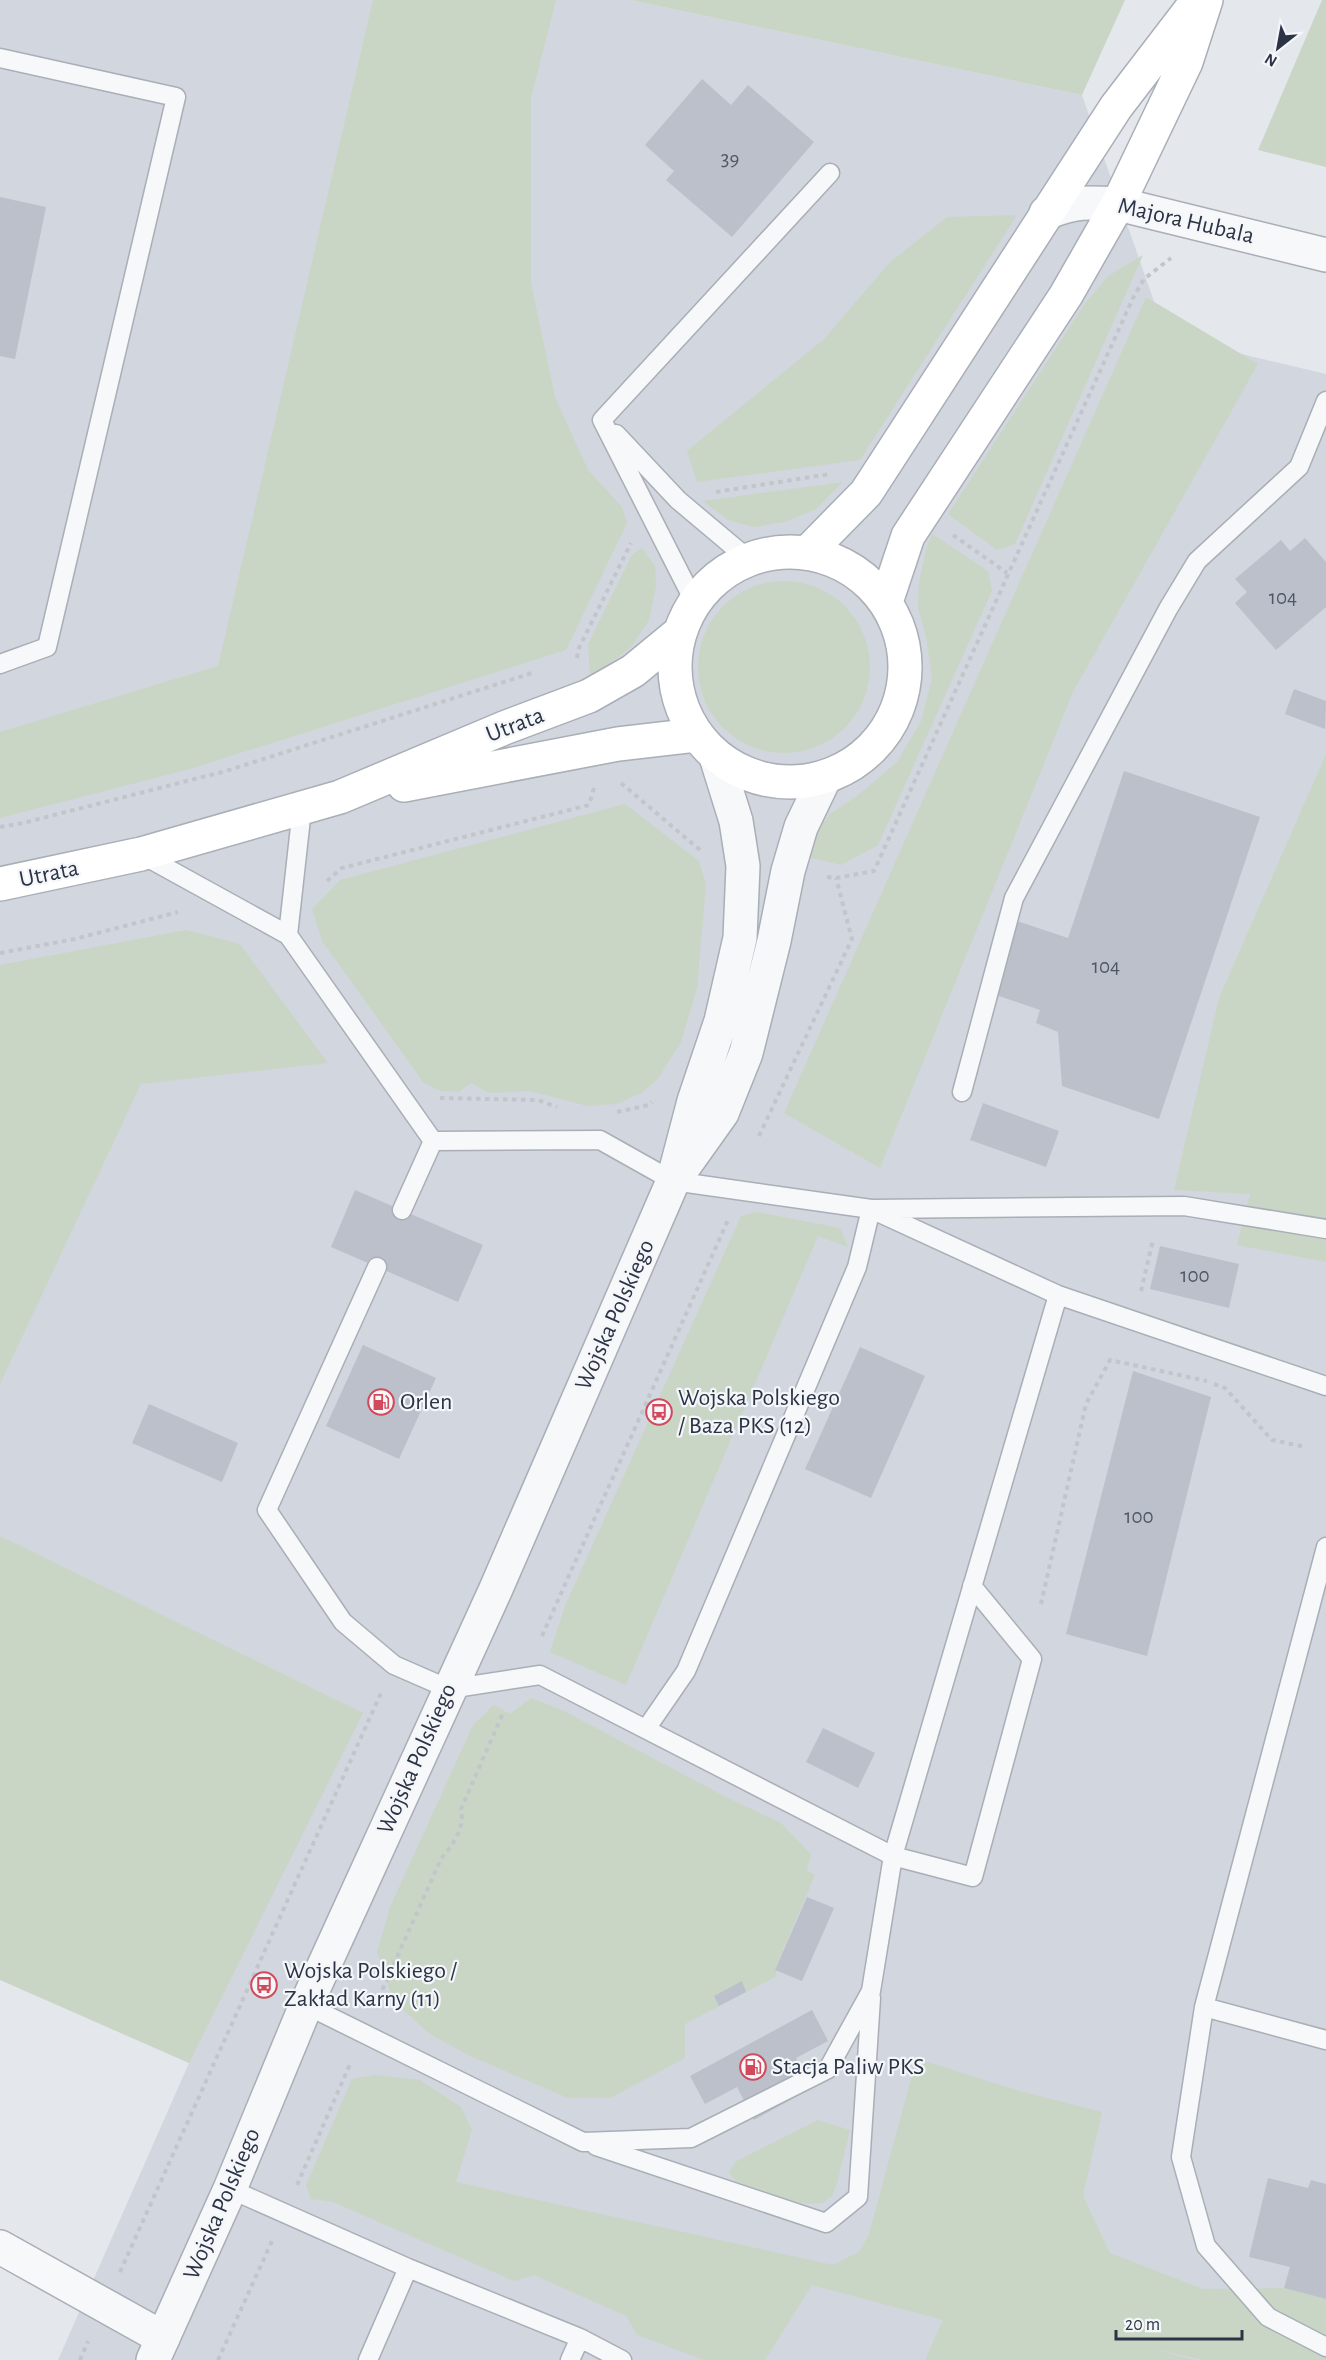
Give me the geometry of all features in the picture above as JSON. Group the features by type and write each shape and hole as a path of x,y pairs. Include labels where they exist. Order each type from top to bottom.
{"main road":[{"path":"808,552 866,493 1116,107 1198,0"},
{"path":"886,602 908,536 1066,295 1118,204 1186,62 1206,0"},
{"path":"777,551 808,552 838,561 865,578 886,602 902,634 906,670 900,705 883,737 857,761 825,777 797,782 768,781 741,772 706,746 680,704 674,669 678,634 694,601 717,575 747,558 777,551"},
{"name":"Utrata","path":"0,884 141,854 340,797 504,728 585,698 633,671 678,634"},
{"name":"Utrata","path":"340,797 599,757 706,746"}],"street":[{"name":"Majora Hubala","path":"1046,213 1064,205 1083,201 1118,204 1326,255"},
{"name":"Wojska Polskiego","path":"0,2247 104,2306 158,2349 230,2189 306,2004 499,1580 674,1181 694,1101 721,1021 738,948 743,866 736,821 706,746"},
{"name":"Wojska Polskiego","path":"674,1181 722,1113 746,1053 774,941 788,871 801,827 825,777"}],"lane":[{"path":"0,58 176,97 47,647 0,664"},
{"path":"602,420 830,173"},
{"path":"962,1092 1014,898 1168,609 1197,561 1299,467 1326,401"},
{"path":"602,420 678,500 747,558"},
{"path":"602,420 694,601"},
{"path":"288,935 302,809"},
{"path":"141,854 288,935 433,1141"},
{"path":"433,1141 600,1140 674,1181 871,1209 1185,1206 1326,1229"},
{"path":"402,1210 433,1141"},
{"path":"871,1209 1058,1295 1326,1386"},
{"path":"646,1729 686,1671 856,1267 871,1209"},
{"path":"376,1267 267,1510 343,1622 394,1665 449,1689 540,1675 892,1856 973,1877 1032,1659 972,1586"},
{"path":"306,2004 583,2142 826,2223 858,2196 871,1991 892,1856 1058,1295"},
{"path":"1326,1547 1204,2007 1181,2157 1206,2246 1268,2317 1326,2347"},
{"path":"583,2142 691,2138 828,2069 871,1991"},
{"path":"1204,2007 1326,2040"},
{"path":"230,2189 408,2268 579,2338 622,2360"},
{"path":"368,2360 408,2268"},
{"path":"570,2360 579,2338"}],"path":[{"path":"788,871 836,878 874,871 1133,298 1143,279 1176,254"},
{"path":"678,500 839,472"},
{"path":"585,698 576,660 578,650 633,539 654,522"},
{"path":"0,827 226,771 543,670"},
{"path":"599,757 716,864 743,866"},
{"path":"291,906 308,901 342,868 589,805 599,757"},
{"path":"759,1136 852,939 836,878"},
{"path":"0,953 75,939 186,909"},
{"path":"433,1094 442,1099 538,1100 559,1108"},
{"path":"612,1113 649,1105 655,1098"},
{"path":"542,1636 729,1217"},
{"path":"1152,1295 1141,1292 1153,1240"},
{"path":"1041,1604 1086,1404 1110,1360 1225,1388 1272,1440 1306,1446"},
{"path":"80,2360 394,1665"}],"shaded area":[{"path":"0,0 630,0 1082,95 1166,336 1326,374 1326,2360 58,2360 189,2063 0,1978"}],"green space":[{"path":"373,0 556,0 531,98 531,283 555,397 588,470 622,507 627,523 566,650 190,769 0,818 0,732 218,666"},
{"path":"630,0 1125,0 1082,95"},
{"path":"1322,0 1326,0 1326,167 1258,150"},
{"path":"1017,215 860,460 697,482 687,451 824,339 890,262 947,217"},
{"path":"1143,255 1015,544 997,550 948,514 1084,305 1108,276"},
{"path":"1146,297 1258,364 1073,692 880,1168 784,1113"},
{"path":"843,482 816,509 785,522 754,527 728,520 703,501"},
{"path":"932,534 988,571 992,591 878,845 841,865 808,857 814,835 830,814 857,796 897,762 921,721 932,678 926,636 918,608 919,581"},
{"path":"642,548 655,566 656,587 649,620 631,647 590,679 588,644 632,555"},
{"path":"784,581 801,582 817,587 832,595 845,606 856,619 864,634 869,650 869,684 864,700 856,715 845,728 832,739 817,747 801,752 784,753 767,752 751,747 736,739 723,728 712,715 704,700 699,684 698,667 699,650 704,634 712,619 723,606 736,595 751,587 767,582"},
{"path":"1326,754 1326,1262 1237,1245 1250,1194 1174,1190 1219,998"},
{"path":"625,804 699,861 706,884 697,988 681,1042 657,1080 641,1093 616,1104 588,1106 529,1091 489,1093 471,1083 459,1092 440,1091 423,1082 322,941 312,909 340,880"},
{"path":"186,930 240,944 328,1063 141,1084 0,1384 0,965"},
{"path":"757,1212 840,1228 848,1247 818,1236 626,1685 550,1652 565,1606 741,1216"},
{"path":"0,1536 363,1713 189,2063 0,1980"},
{"path":"531,1698 562,1710 726,1797 781,1823 811,1854 807,1871 815,1875 775,1969 777,1976 685,2024 685,2058 610,2098 568,2098 468,2055 430,2034 393,2001 377,1952 390,1907 473,1725 494,1705 510,1714"},
{"path":"928,2062 1016,2090 1102,2112 1083,2196 1110,2253 1203,2289 1284,2288 1326,2299 1326,2360 1204,2360 1148,2348 1195,2360 925,2360 943,2320 812,2285 765,2360 704,2360 637,2335 626,2316 534,2275 514,2281 333,2202 311,2199 306,2185 352,2079 375,2075 420,2080 461,2107 472,2130 456,2182 833,2265 859,2252 869,2234 914,2068"},
{"path":"818,2120 850,2130 837,2184 832,2196 822,2203 808,2204 744,2190 729,2173 735,2162"}],"building":[{"path":"702,79 731,105 748,85 814,142 732,237 666,180 674,171 645,145"},
{"path":"0,197 46,207 15,359 0,356"},
{"path":"1305,538 1326,562 1326,607 1276,650 1235,603 1247,592 1235,579 1281,540 1290,551"},
{"path":"1294,689 1326,701 1325,729 1285,714"},
{"path":"1124,771 1260,817 1159,1119 1062,1086 1058,1032 1036,1023 1040,1010 993,994 1017,921 1068,938"},
{"path":"983,1103 1059,1131 1046,1167 970,1140"},
{"path":"355,1190 483,1245 458,1302 331,1247"},
{"path":"1160,1246 1239,1264 1229,1308 1150,1289"},
{"name":"Orlen","path":"363,1345 436,1378 399,1459 326,1426"},
{"path":"860,1347 925,1376 871,1498 805,1469"},
{"path":"1133,1371 1211,1397 1147,1656 1066,1634"},
{"path":"149,1404 238,1443 222,1482 132,1443"},
{"path":"823,1728 875,1753 858,1788 806,1762"},
{"path":"807,1897 834,1908 802,1981 775,1970"},
{"path":"742,1981 746,1992 719,2006 714,1996"},
{"name":"Stacja Paliw PKS","path":"812,2010 828,2041 796,2058 812,2088 754,2120 737,2087 705,2104 690,2076"},
{"path":"1268,2178 1308,2188 1311,2180 1326,2184 1326,2299 1284,2288 1290,2267 1249,2257"}],"place":[{"name":"Orlen","path":"381,1402"},
{"name":"Wojska Polskiego / Baza PKS (12)","path":"659,1412"},
{"name":"Wojska Polskiego / Zakład Karny (11)","path":"264,1985"},
{"name":"Stacja Paliw PKS","path":"753,2067"}]}
